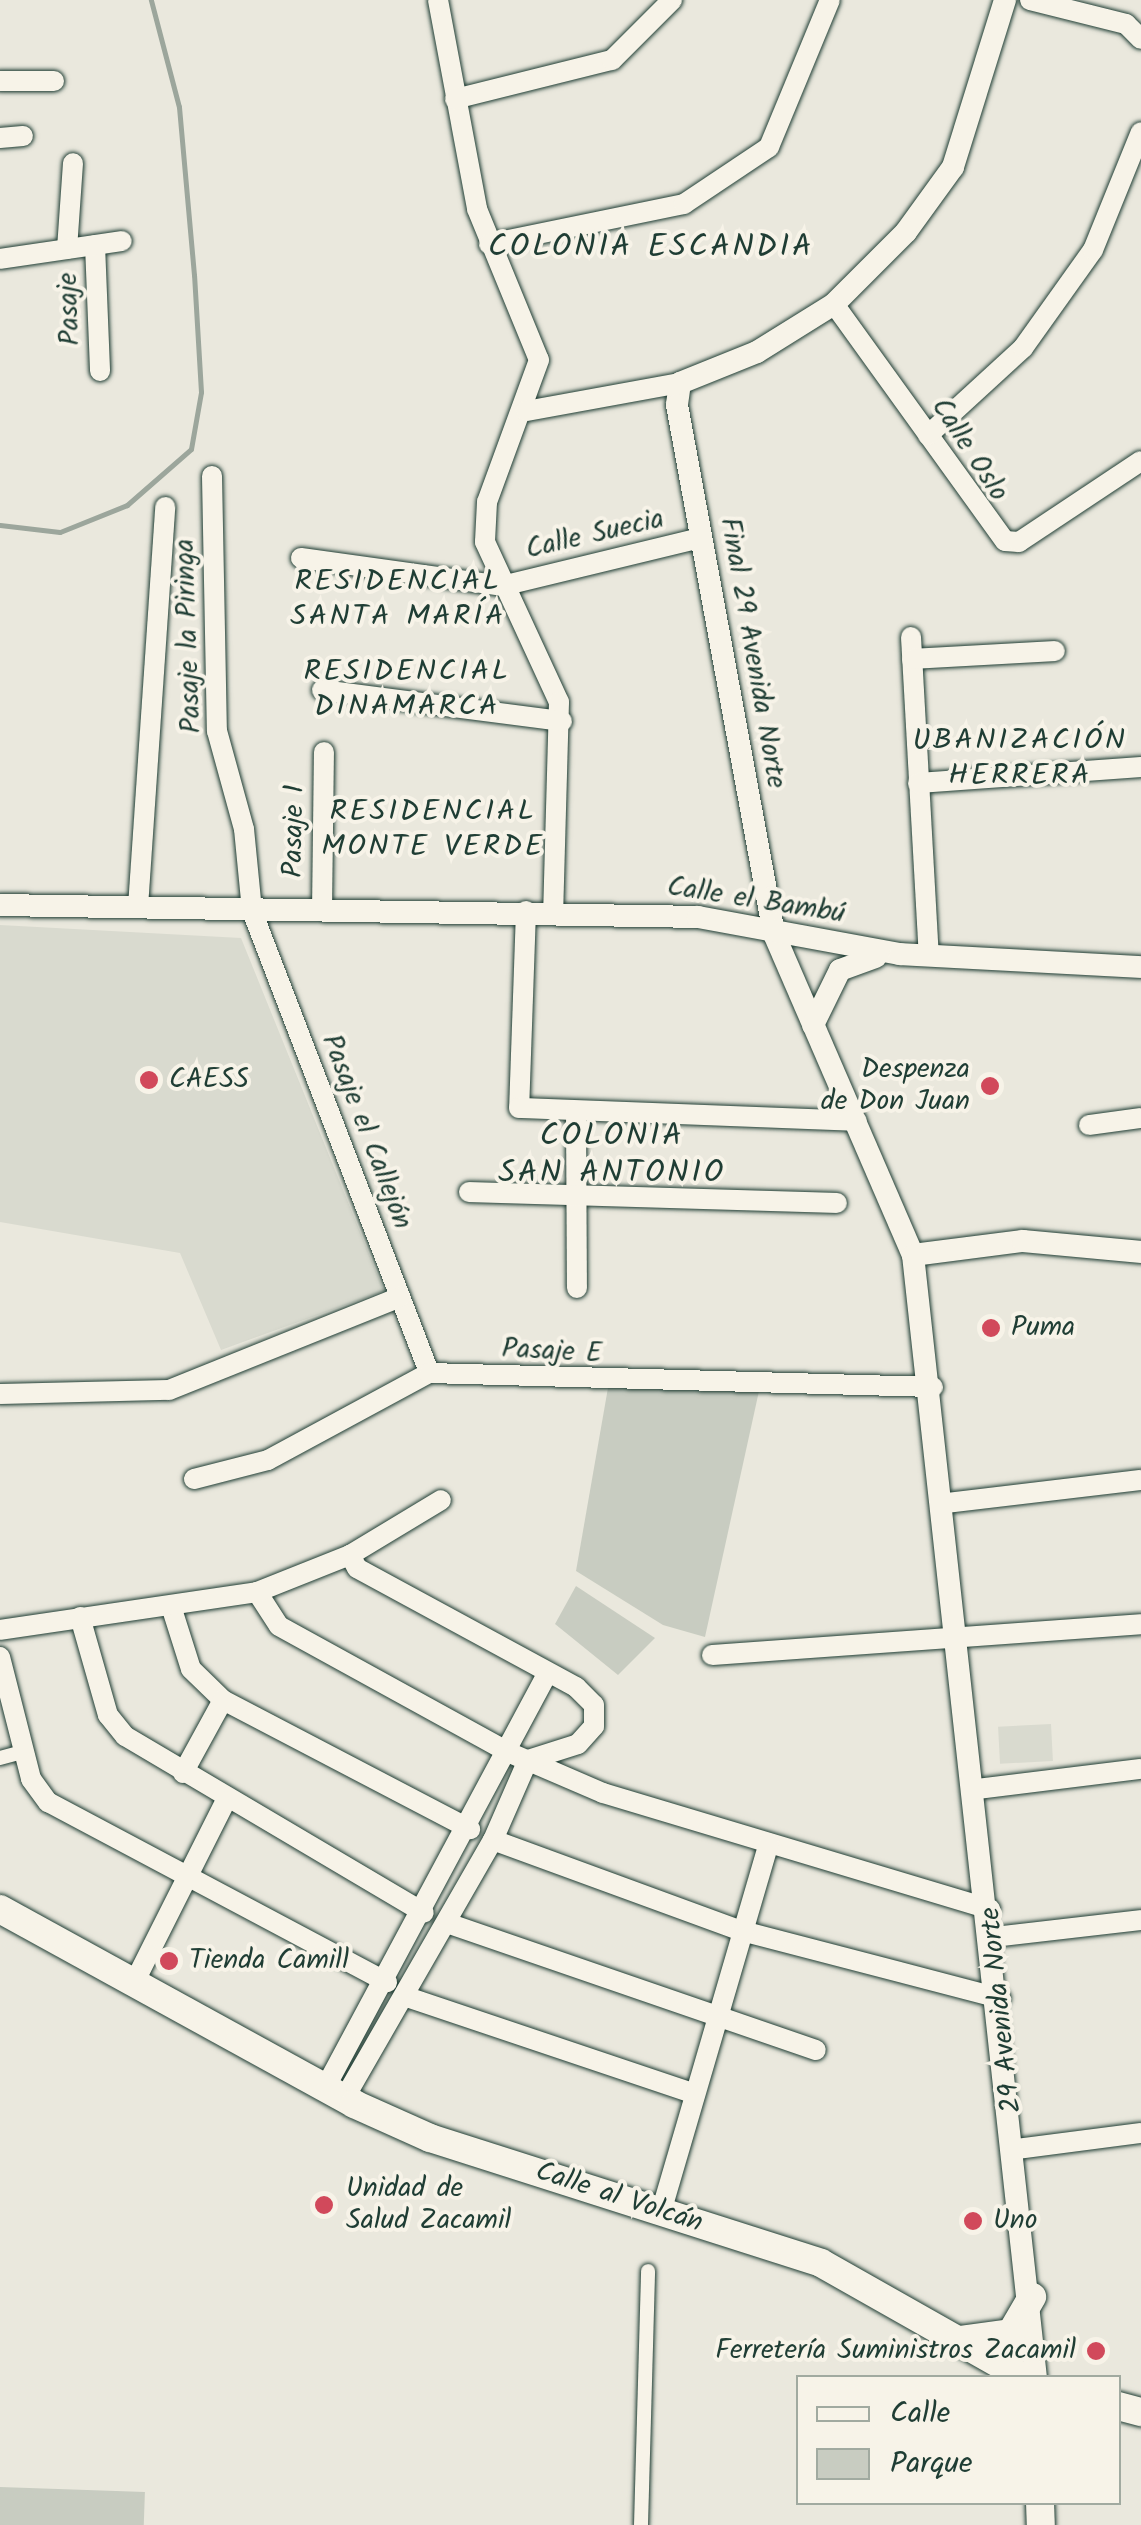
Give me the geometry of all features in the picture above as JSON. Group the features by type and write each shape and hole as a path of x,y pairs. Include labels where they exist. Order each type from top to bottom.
{"main road":[{"name":"Calle al Volcán","path":"0,1909 334,2095 660,2212 821,2264 1019,2375"},
{"path":"959,2340 1011,2332 1032,2297"}],"street":[{"path":"438,0 455,99 489,244 539,360 526,412 485,515 502,586 548,666 562,721 553,912"},
{"path":"455,99 612,60 672,0"},
{"path":"489,244 684,204 769,147 830,0"},
{"path":"526,412 680,383 757,352 834,304 906,232 952,167 1005,0"},
{"path":"1030,0 1126,24 1141,39"},
{"path":"0,81 54,81"},
{"path":"928,435 1024,348 1093,250 1141,132"},
{"path":"0,138 22,136"},
{"path":"67,249 73,164"},
{"path":"0,259 122,241"},
{"name":"Pasaje","path":"95,245 100,370"},
{"name":"Calle Oslo","path":"834,304 928,435 981,520 1005,541 1019,542 1141,462"},
{"name":"Final 29 Avenida Norte","path":"680,383 700,538 774,934 913,1255"},
{"name":"Pasaje la Piringa","path":"212,476 217,731 244,829 252,910"},
{"path":"138,906 165,507"},
{"name":"Calle Suecia","path":"502,586 700,538"},
{"path":"302,558 502,586"},
{"path":"930,955 911,648 1054,651"},
{"path":"322,690 562,721"},
{"name":"Pasaje 1","path":"322,910 324,752"},
{"path":"918,783 1141,767"},
{"name":"Calle el Bambú","path":"0,905 698,917 774,934 900,954 1141,967"},
{"name":"Pasaje el Callejón","path":"252,910 430,1373"},
{"path":"526,912 519,1108 857,1121"},
{"path":"814,1025 840,970 900,954"},
{"path":"576,1111 577,1288"},
{"path":"1088,1125 1141,1118"},
{"path":"470,1192 837,1203"},
{"path":"913,1255 1023,1241 1141,1252"},
{"name":"29 Avenida Norte","path":"913,1255 947,1503 1017,2149 1036,2375"},
{"path":"0,1394 169,1390 400,1297"},
{"name":"Pasaje E","path":"194,1478 268,1460 430,1373 933,1387"},
{"path":"947,1503 1141,1480"},
{"path":"0,1630 258,1592 350,1555 441,1500"},
{"path":"334,2095 360,2028 470,1829 519,1756 578,1744 594,1726 594,1705 548,1673 357,1568 350,1555"},
{"path":"258,1592 279,1626 519,1756 769,1843 990,1909"},
{"path":"170,1606 192,1669 224,1700 470,1829"},
{"path":"80,1617 108,1715 226,1802 424,1913"},
{"path":"712,1654 961,1644 1141,1624"},
{"path":"0,1657 22,1752 48,1802 387,1982"},
{"path":"334,2095 379,2040 493,1840 548,1673"},
{"path":"182,1773 224,1700"},
{"path":"0,1758 22,1752"},
{"path":"977,1789 1141,1769"},
{"path":"134,1983 226,1802"},
{"path":"493,1840 742,1931 1000,1998"},
{"path":"660,2212 769,1843"},
{"path":"994,1937 1141,1920"},
{"path":"447,1923 718,2010 816,2050"},
{"path":"404,1996 693,2093"},
{"path":"360,2028 379,2040"},
{"path":"1017,2149 1141,2132"},
{"path":"642,2525 648,2271"}],"shaded area":[{"name":"CAESS","path":"0,925 241,938 384,1291 221,1350 180,1253 0,1222"},
{"path":"1051,1724 1053,1761 1000,1764 998,1727"}],"green space":[{"path":"609,1382 759,1391 705,1637 663,1625 576,1571"},
{"path":"576,1586 655,1638 618,1675 555,1624"},
{"path":"0,2487 145,2492 144,2525 0,2525"}],"waterway":[{"path":"0,525 60,532 127,505 191,449 201,392 194,275 179,107 151,0"}],"place":[{"name":"CAESS","path":"149,1080"},
{"name":"Despenza de Don Juan","path":"990,1086"},
{"name":"Puma","path":"991,1328"},
{"name":"Tienda Camill","path":"169,1961"},
{"name":"Unidad de Salud Zacamil","path":"324,2205"},
{"name":"Uno","path":"973,2221"},
{"name":"Ferretería Suministros Zacamil","path":"1096,2351"}],"district":[{"name":"COLONIA ESCANDIA","path":"651,248"},
{"name":"RESIDENCIAL SANTA MARÍA","path":"398,599"},
{"name":"RESIDENCIAL DINAMARCA","path":"407,689"},
{"name":"UBANIZACIÓN HERRERA","path":"1020,758"},
{"name":"RESIDENCIAL MONTE VERDE","path":"433,829"},
{"name":"COLONIA SAN ANTONIO","path":"612,1156"}]}
